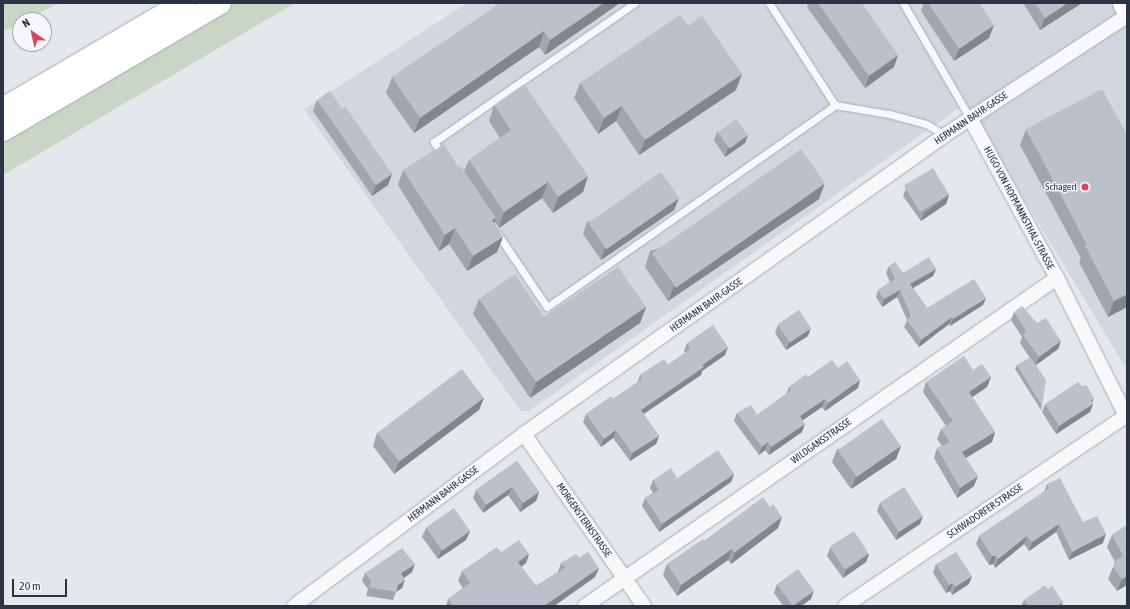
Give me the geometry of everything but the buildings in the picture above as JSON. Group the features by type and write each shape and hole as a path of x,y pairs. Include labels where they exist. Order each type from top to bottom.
{"main road":[{"path":"3,109 184,3"},
{"path":"3,130 220,3"},
{"path":"1124,3 1127,9"}],"street":[{"name":"HERMANN BAHR-GASSE","path":"294,606 524,434 945,135 1127,16"},
{"name":"HUGO VON HOFMANNSTHAL-STRASSE","path":"970,118 1057,278 1126,417"},
{"name":"WILDGANSSTRASSE","path":"585,606 1057,278"},
{"name":"SCHWADORFER STRASSE","path":"845,606 1126,417"},
{"name":"MORGENSTERNSTRASSE","path":"524,434 644,606"}],"lane":[{"path":"448,162 434,142 635,3"},
{"path":"769,3 835,105 918,122 945,135"},
{"name":"HUGO VON HOFMANNSTHAL-STRASSE","path":"903,3 970,118"},
{"path":"493,228 547,307 835,105"}],"shaded area":[{"path":"467,3 1127,3 1127,370 966,103 529,411 521,411 304,109"}],"green space":[{"path":"3,3 59,3 42,12 12,12 12,27 3,32"},
{"path":"232,3 295,3 3,175 3,138"}],"place":[{"name":"Schagerl","path":"1085,187"}]}
